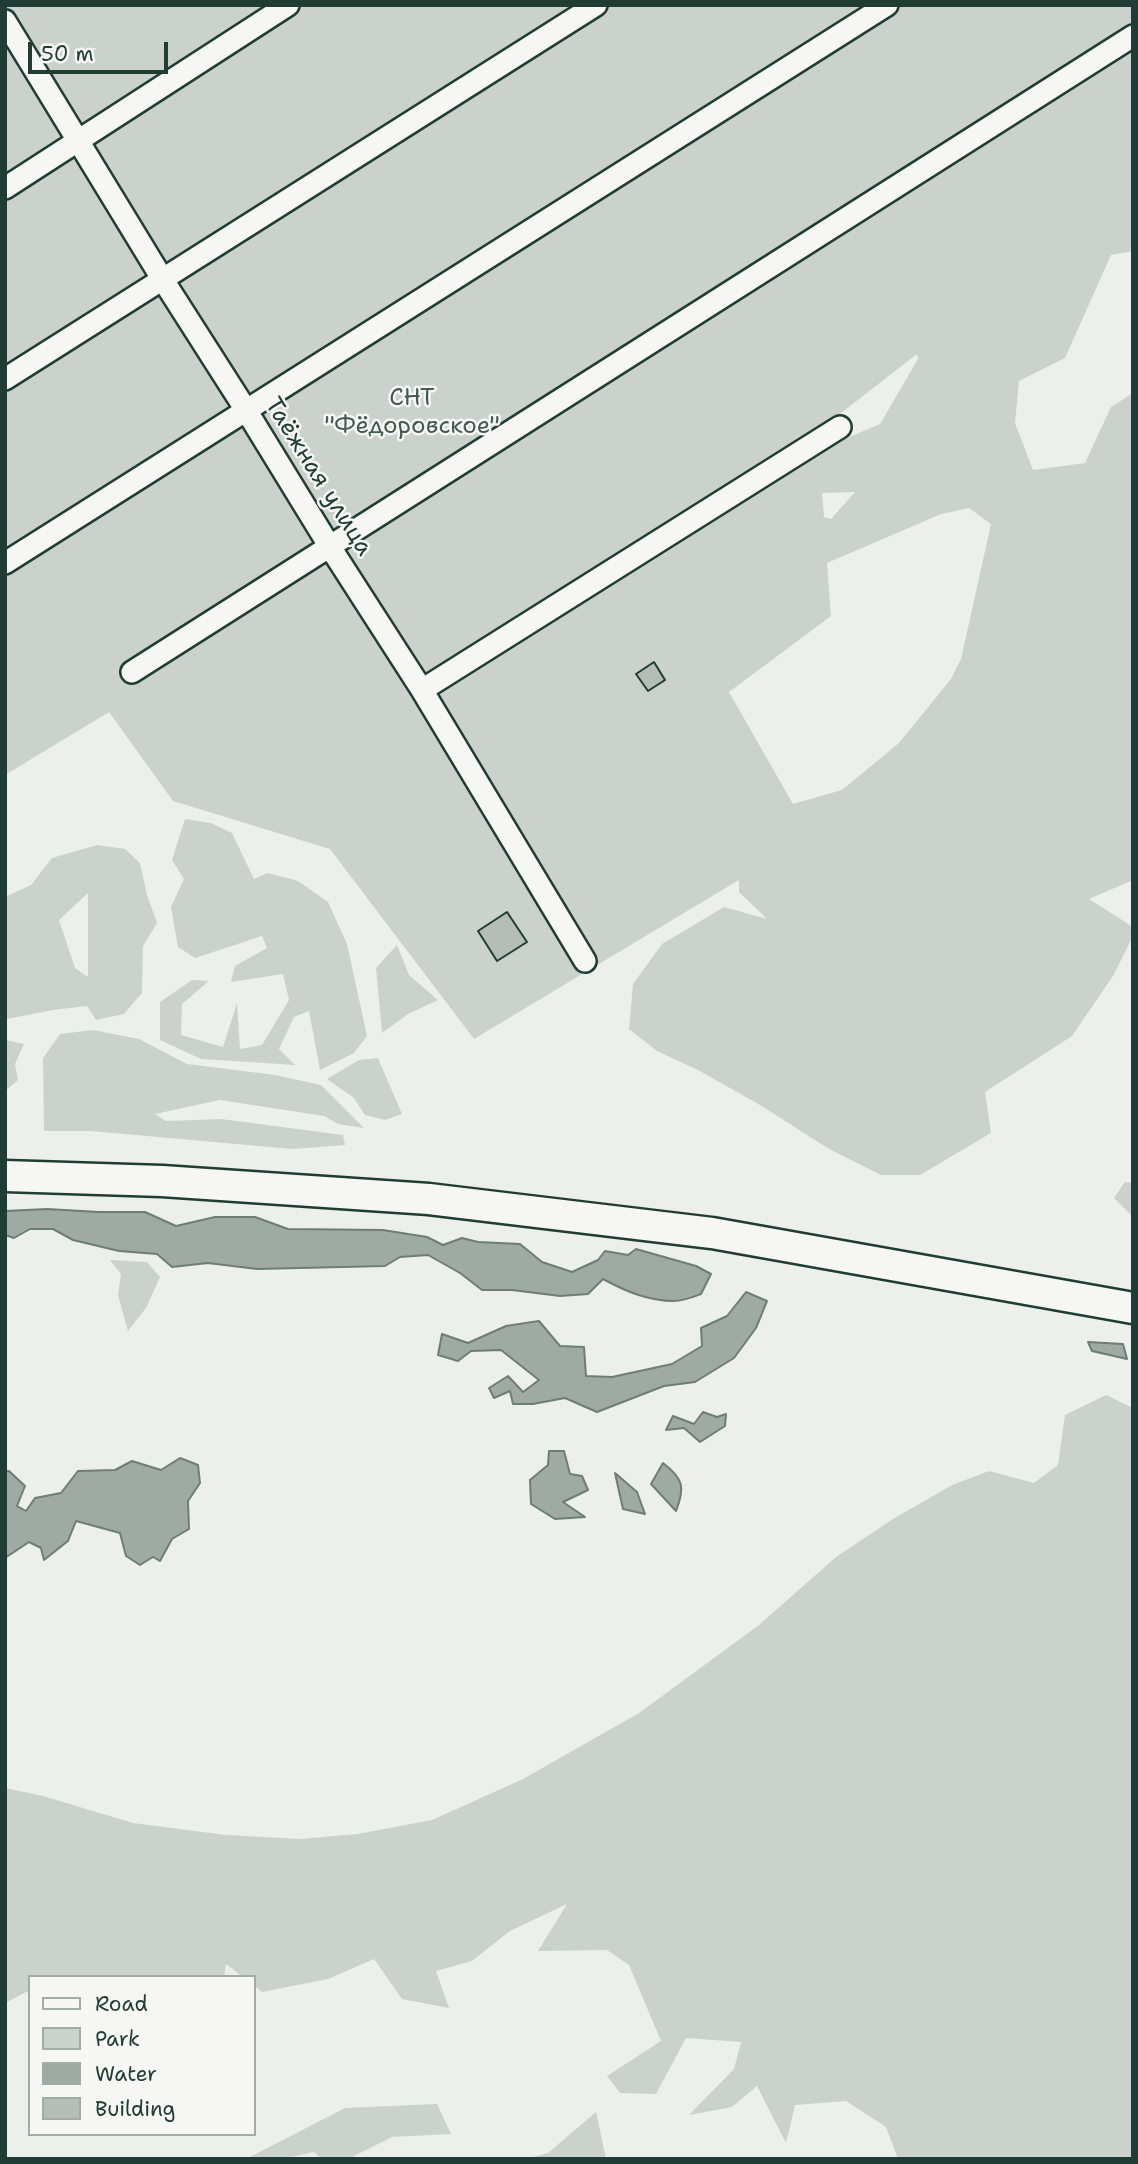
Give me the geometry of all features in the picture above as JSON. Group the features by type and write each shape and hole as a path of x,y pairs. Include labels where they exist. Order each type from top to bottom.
{"main road":[{"path":"5,1175 162,1181 416,1198 712,1233 1133,1308"}],"street":[{"path":"5,188 288,5"},
{"path":"5,379 596,5"},
{"path":"5,563 887,5"},
{"name":"Таёжная улица","path":"5,21 163,280 422,690 585,961"},
{"path":"132,672 1133,36"},
{"path":"422,690 840,427"}],"green space":[{"name":"СНТ \"Фёдоровское\"","path":"5,5 1133,5 1133,251 1111,255 1065,358 1019,381 1015,423 1033,470 1085,463 1111,407 1133,393 1133,880 1089,899 1133,927 1133,936 1113,976 1072,1036 985,1092 991,1133 920,1175 881,1175 829,1149 698,1070 657,1051 629,1029 633,984 662,944 724,907 767,919 739,892 739,880 474,1039 330,849 173,801 109,712 5,775","holes":["917,354 918,359 880,424 819,450 818,431","855,492 831,519 824,517 822,493","969,508 991,524 961,659 951,679 899,743 842,790 793,804 729,692 831,616 827,563 941,514"]},
{"path":"185,819 211,823 232,833 254,879 268,873 298,881 328,902 347,944 367,1036 354,1053 320,1070 309,1011 294,1017 279,1049 295,1065 201,1059 160,1040 160,1002 192,980 209,981 182,1004 181,1035 223,1047 237,1003 240,1049 262,1045 289,1000 283,974 231,982 235,966 267,948 262,936 195,958 178,947 171,907 184,879 172,860"},
{"path":"97,845 125,849 140,863 157,923 143,946 142,993 124,1014 96,1020 87,1006 5,1018 5,897 31,885 52,858","holes":["88,893 88,977 75,968 59,920"]},
{"path":"397,945 409,975 438,1000 408,1014 382,1033 376,968"},
{"path":"93,1030 139,1039 187,1064 275,1075 321,1085 364,1128 338,1124 324,1116 220,1100 155,1114 166,1121 221,1119 343,1135 345,1145 292,1149 91,1131 44,1131 43,1058 60,1034"},
{"path":"5,1040 24,1044 15,1064 18,1080 5,1091"},
{"path":"378,1058 402,1114 385,1120 365,1115 354,1098 327,1079 359,1060"},
{"path":"1125,1182 1133,1183 1133,1217 1114,1198"},
{"path":"110,1260 147,1262 160,1277 146,1308 128,1331 118,1295 121,1274"},
{"path":"1106,1395 1133,1408 1133,2159 898,2159 886,2127 846,2101 795,2105 786,2143 757,2086 732,2107 689,2115 734,2069 741,2042 686,2038 656,2094 620,2093 607,2076 661,2041 629,1965 607,1950 538,1951 567,1904 510,1931 472,1961 436,1971 449,2008 402,1999 374,1959 328,1979 262,1992 256,1987 256,1975 240,1975 226,1964 224,1975 28,1975 28,1991 5,2003 5,1788 43,1796 133,1823 226,1835 300,1839 358,1834 432,1820 523,1779 639,1713 759,1625 836,1557 893,1519 952,1485 989,1471 1034,1483 1058,1465 1065,1415"},
{"path":"437,2104 451,2134 392,2137 348,2159 322,2159 314,2152 283,2159 246,2159 345,2108"},
{"path":"596,2112 606,2159 526,2159 548,2153"}],"water":[{"path":"47,1209 145,1212 176,1226 215,1217 255,1217 288,1229 383,1230 427,1237 443,1245 462,1238 478,1242 520,1244 542,1262 572,1272 598,1260 605,1251 628,1255 636,1249 696,1266 711,1274 701,1294 681,1300 664,1301 646,1297 603,1279 588,1294 560,1296 512,1290 482,1290 460,1273 428,1255 400,1257 385,1266 257,1269 208,1263 172,1267 157,1254 119,1251 73,1240 53,1229 30,1229 14,1238 5,1235 5,1211"},
{"path":"746,1292 767,1301 756,1328 734,1358 695,1382 664,1386 597,1412 565,1398 533,1404 513,1404 510,1391 494,1398 489,1388 508,1376 523,1392 539,1380 501,1350 471,1351 458,1361 438,1355 442,1334 468,1343 506,1326 539,1321 560,1346 584,1347 586,1376 612,1377 672,1364 702,1346 701,1328 727,1316"},
{"path":"1088,1342 1123,1344 1127,1359 1092,1351"},
{"path":"703,1412 717,1417 726,1414 725,1426 700,1442 684,1428 666,1430 673,1416 694,1424"},
{"path":"549,1451 564,1451 570,1474 582,1476 588,1490 563,1502 585,1517 555,1519 531,1504 530,1480 548,1465"},
{"path":"180,1458 198,1465 200,1483 188,1501 189,1529 172,1539 160,1561 153,1557 140,1565 126,1556 120,1533 76,1521 68,1541 44,1560 41,1548 29,1542 5,1558 5,1471 9,1471 25,1486 17,1506 26,1511 35,1498 61,1493 78,1471 115,1470 132,1461 161,1470"},
{"path":"663,1463 681,1484 681,1496 676,1511 651,1484"},
{"path":"615,1473 637,1492 645,1514 623,1509"}],"building":[{"path":"654,662 665,680 648,691 636,674"},
{"path":"507,912 527,942 497,961 478,931"}]}
